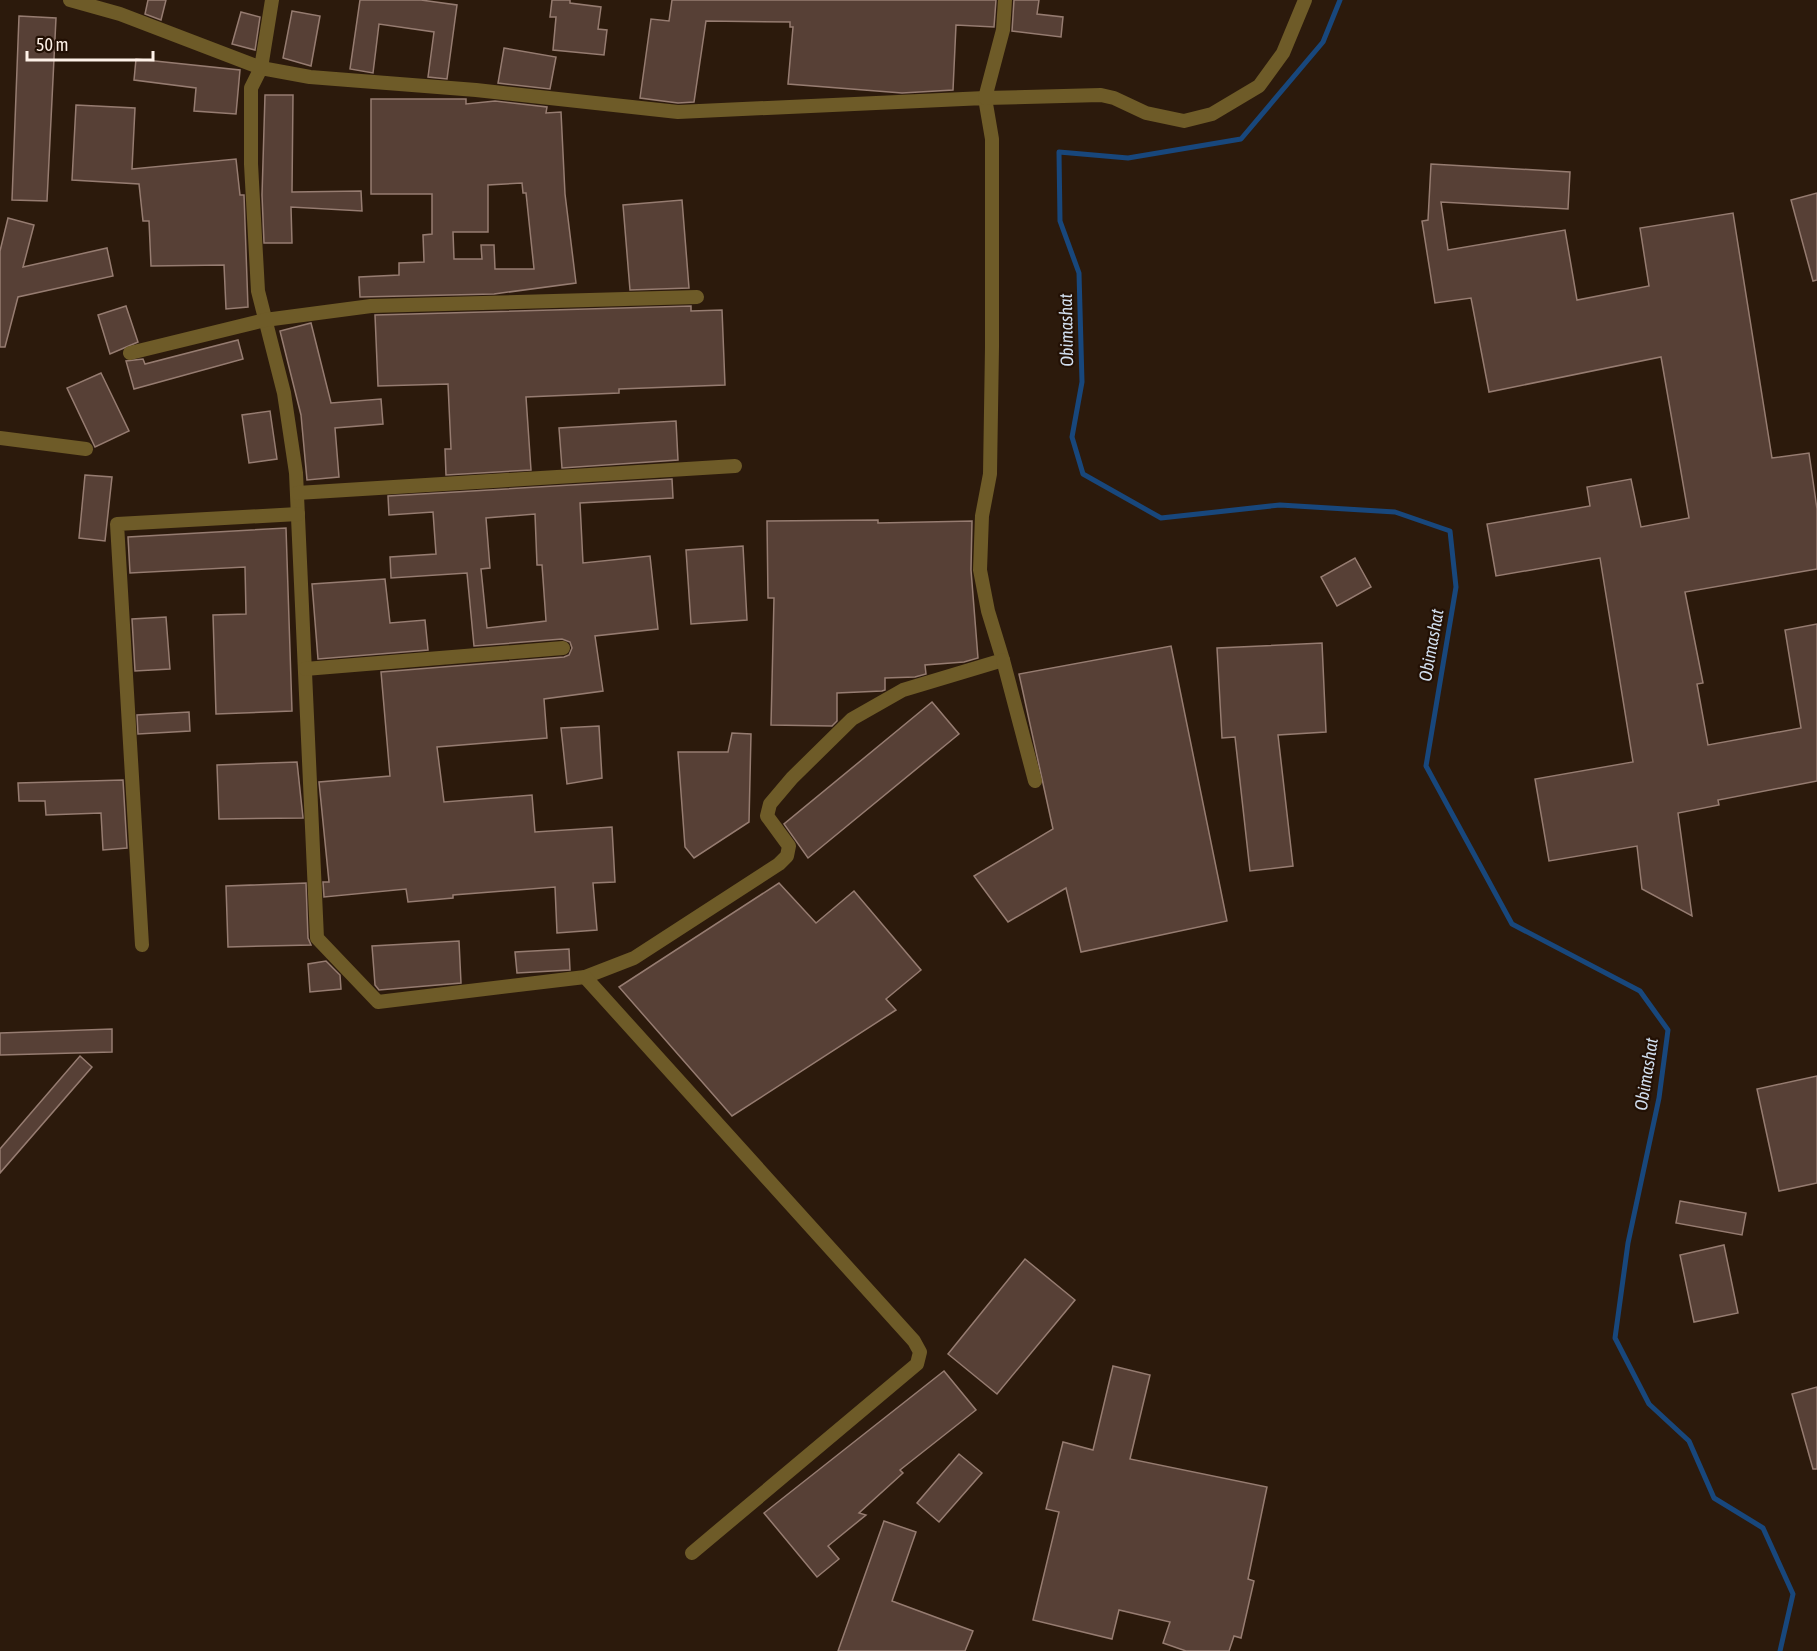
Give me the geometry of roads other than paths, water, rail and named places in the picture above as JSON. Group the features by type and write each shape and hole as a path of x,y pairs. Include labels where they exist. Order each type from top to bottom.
{"street":[{"path":"70,0 120,14 261,68 309,77 476,90 678,112 1101,95 1146,113 1184,121 1212,114 1259,86 1283,53 1305,0"},
{"path":"272,0 261,68 251,88 251,164 258,291 284,393 297,493 317,938 378,1002 585,977 634,958 779,864 787,856 789,846 766,816 770,804 792,778 852,719 903,690 1003,660"},
{"path":"1005,0 1003,30 985,98 992,139 992,347 990,474 982,516 980,570 988,611 1035,781"},
{"path":"130,353 265,320 371,306 697,297"},
{"path":"0,438 86,449"},
{"path":"297,493 735,466"},
{"path":"142,945 117,524 298,514"},
{"path":"305,669 563,648"},
{"path":"585,977 914,1341 920,1352 917,1364 692,1553"}],"waterway":[{"name":"Obimashat","path":"1340,0 1323,42 1241,139 1128,158 1059,152 1060,221 1079,273 1082,382 1072,437 1083,474 1161,518 1280,505 1395,512 1450,531 1456,587 1426,766 1512,924 1640,991 1668,1030 1659,1098 1628,1243 1615,1338 1649,1404 1689,1441 1714,1498 1763,1528 1793,1594 1780,1651"}]}
